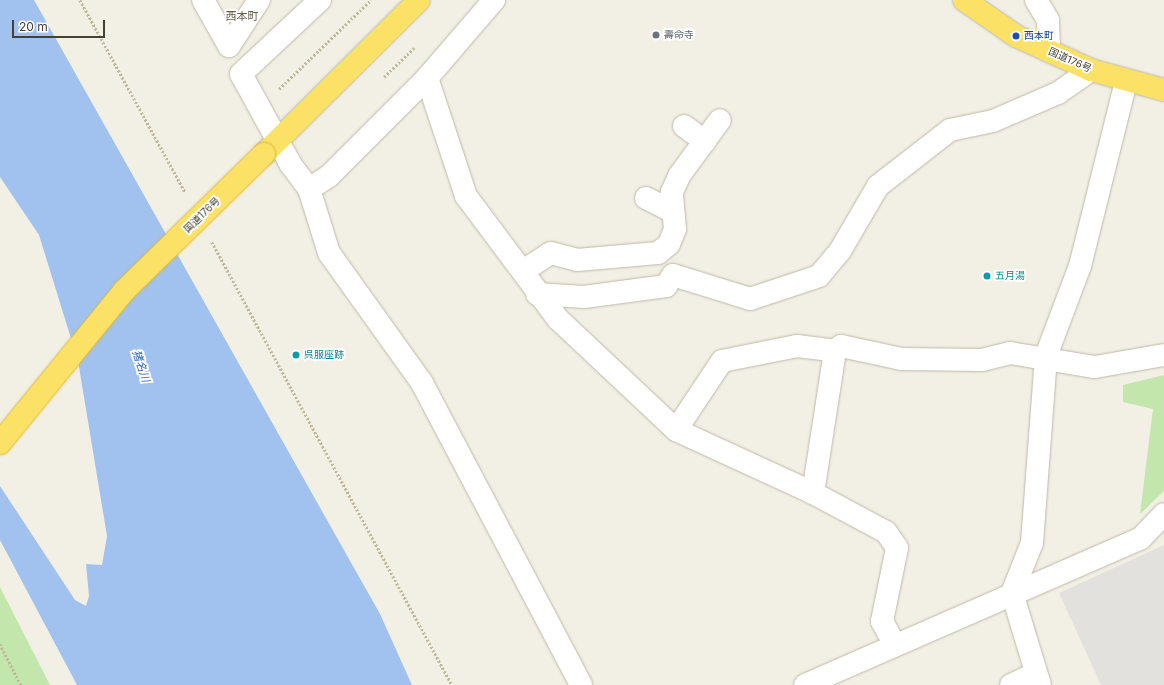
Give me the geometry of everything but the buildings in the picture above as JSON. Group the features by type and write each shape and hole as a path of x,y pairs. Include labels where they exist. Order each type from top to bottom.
{"highway":[{"name":"国道176号","path":"0,443 124,291 419,0"},
{"name":"国道176号","path":"964,0 1016,36 1091,70 1126,81 1164,90"}],"street":[{"path":"203,0 229,46 259,0"},
{"path":"320,0 241,74 271,147 309,189 329,253 422,383 581,685"},
{"path":"309,189 329,176 427,78 494,0"},
{"path":"1036,0 1048,20 1049,51"},
{"path":"538,294 584,297 666,286 673,275 750,299 819,276 840,251 878,186 950,130 993,121 1058,93 1091,70"},
{"path":"427,78 466,196 558,319 676,430 813,492 886,532 897,548 882,621 895,645"},
{"path":"1011,685 1038,680 1012,593 1032,542 1046,356 1080,266 1126,81"},
{"path":"523,271 551,254 577,260 658,253 669,244 675,229 672,211 672,192 679,176 720,120"},
{"path":"684,126 705,141"},
{"path":"646,198 672,211"},
{"path":"676,430 722,361 797,346 835,351"},
{"path":"813,492 835,351 841,346 909,359 982,360 1010,353 1046,356 1095,367 1164,355"},
{"path":"804,685 1141,538 1164,514"}],"path":[{"path":"80,0 186,196"},
{"path":"278,90 371,0"},
{"path":"378,83 418,44"},
{"path":"209,238 452,685"},
{"path":"0,644 21,685"}],"green space":[{"path":"1164,375 1164,491 1140,514 1153,409 1123,402 1123,385"},
{"path":"0,587 50,685 0,685"}],"shaded area":[{"path":"1164,545 1164,685 1101,685 1059,593"}],"water":[{"name":"猪名川","path":"0,0 34,0 380,614 412,685 77,685 0,540 0,486 75,600 86,606 89,596 86,564 102,565 107,536 78,361 39,235 0,177"}],"place":[{"name":"壽命寺","path":"656,35"},
{"name":"西本町","path":"1016,36"},
{"name":"五月湯","path":"987,276"},
{"name":"呉服座跡","path":"296,355"}],"district":[{"name":"西本町","path":"242,16"}]}
